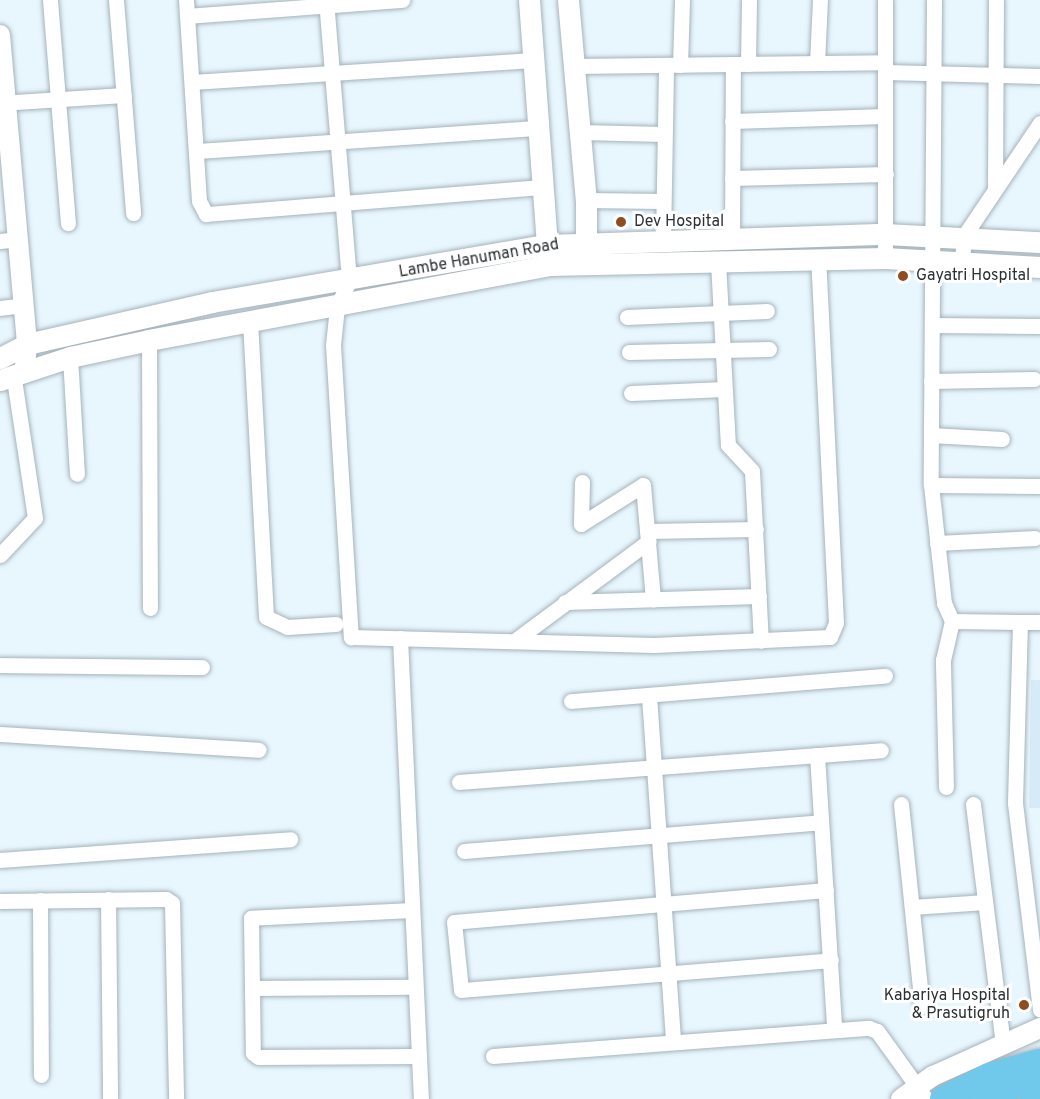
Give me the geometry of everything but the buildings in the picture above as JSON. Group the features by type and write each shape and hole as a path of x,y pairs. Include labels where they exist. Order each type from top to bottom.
{"main road":[{"path":"529,0 548,249"},
{"path":"541,0 557,213 548,249"},
{"path":"556,0 576,214 586,244"},
{"path":"568,0 586,200 586,244"},
{"name":"Lambe Hanuman Road","path":"10,370 27,344 212,302 586,244 885,234 930,234 1039,241"},
{"name":"Lambe Hanuman Road","path":"586,244 718,262 930,258 1040,267"},
{"name":"Lambe Hanuman Road","path":"10,370 149,340 337,306 548,249"},
{"path":"942,1099 989,1076 1040,1061"},
{"path":"981,1099 1040,1078"},
{"path":"1032,1099 1040,1096"}],"street":[{"path":"50,0 68,223"},
{"path":"116,0 133,213"},
{"path":"186,0 198,151 199,201 206,214 344,205 543,187"},
{"path":"187,16 326,2 402,0"},
{"path":"663,241 664,134 682,0"},
{"path":"732,239 732,121 749,0"},
{"path":"817,63 820,0"},
{"path":"885,0 885,258"},
{"path":"934,0 930,234 931,485 944,603 952,621 943,660 946,787"},
{"path":"995,187 996,0"},
{"path":"326,2 349,281 337,306 333,345 351,637 517,639 654,645 830,637 836,626 818,259"},
{"path":"0,36 9,240 24,305 27,344"},
{"path":"192,82 533,60"},
{"path":"574,66 817,63 885,67 933,73 1040,76"},
{"path":"4,103 124,95"},
{"path":"732,121 885,116"},
{"path":"962,260 964,236 1040,123"},
{"path":"198,151 338,139 538,128"},
{"path":"580,132 664,134"},
{"path":"732,178 886,174"},
{"path":"586,200 662,201"},
{"path":"718,262 721,350 728,445 752,471 761,641"},
{"path":"0,308 24,305"},
{"path":"627,317 720,315 767,311"},
{"path":"250,321 266,617 287,627 336,624"},
{"path":"932,325 1040,326"},
{"path":"149,340 150,608"},
{"path":"629,352 769,349"},
{"path":"70,357 77,474"},
{"path":"0,555 35,518 10,370"},
{"path":"931,381 1034,379"},
{"path":"631,393 724,389"},
{"path":"931,435 1002,439"},
{"path":"582,482 581,524 643,485 653,600"},
{"path":"931,485 1040,486"},
{"path":"517,639 649,536 756,529"},
{"path":"937,543 1035,538"},
{"path":"565,602 759,596"},
{"path":"952,621 1040,622"},
{"path":"1020,622 1015,802 1040,1009"},
{"path":"400,638 421,1099"},
{"path":"0,665 202,666"},
{"path":"571,701 885,676"},
{"path":"649,696 673,1041"},
{"path":"0,734 259,750"},
{"path":"459,782 881,750"},
{"path":"817,755 834,1028"},
{"path":"901,804 922,1006"},
{"path":"973,804 1003,1045"},
{"path":"464,851 821,822"},
{"path":"0,860 290,839"},
{"path":"825,890 454,922 461,990 831,960"},
{"path":"108,899 110,1099"},
{"path":"0,901 166,899 172,903 176,1099"},
{"path":"40,900 41,1075"},
{"path":"912,907 985,902"},
{"path":"412,910 251,918 252,988 256,1056 418,1056"},
{"path":"252,988 416,987"},
{"path":"493,1056 834,1028 877,1031 922,1093"},
{"path":"901,1099 922,1093 1003,1045 1040,1028"}],"shaded area":[{"path":"1031,680 1040,680 1040,808 1029,808"}],"place":[{"name":"Dev Hospital","path":"621,222"},
{"name":"Gayatri Hospital","path":"903,276"},
{"name":"Kabariya Hospital & Prasutigruh","path":"1024,1005"}]}
